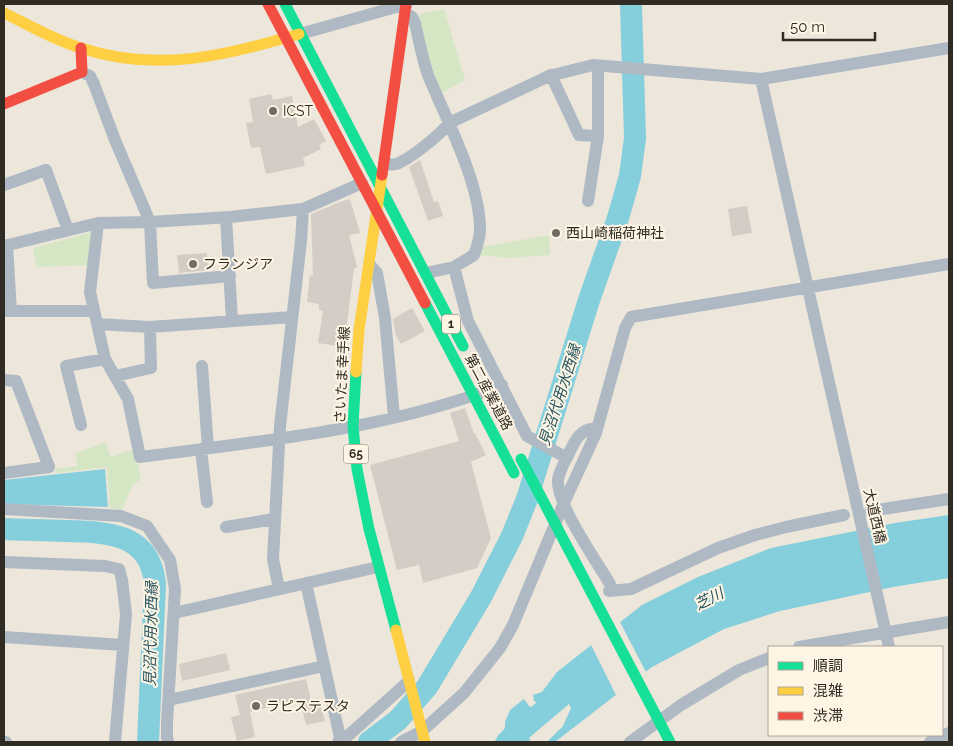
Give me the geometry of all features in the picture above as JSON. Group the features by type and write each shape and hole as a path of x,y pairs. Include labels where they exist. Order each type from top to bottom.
{"main road":[{"name":"第二産業道路","path":"268,4 516,477"},
{"name":"第二産業道路","path":"285,4 469,358"},
{"name":"さいたま幸手線","path":"406,8 359,330 353,426 359,479 378,566 423,736"},
{"path":"4,13 55,38 81,48 120,57 170,62 207,58 300,34"},
{"path":"4,104 82,72 81,48"},
{"path":"519,455 670,742"},
{"path":"540,524 554,550"},
{"path":"644,722 654,742"}],"street":[{"path":"300,34 396,7 406,8 412,17 427,72 473,186 479,213 480,230 474,255 454,267 426,273"},
{"path":"384,164 397,164 404,160 443,132 449,123 551,75 593,65 761,79 949,48"},
{"path":"588,201 598,136 598,66"},
{"path":"82,72 90,76 94,84 115,140 150,222 153,283 230,276"},
{"path":"551,75 579,135 598,136"},
{"name":"大道西橋","path":"761,79 889,646"},
{"path":"4,185 46,170 68,230"},
{"path":"94,311 7,311 6,246 98,223 226,217 302,209 362,183"},
{"path":"279,589 273,559 274,519 279,439 302,209"},
{"path":"226,217 232,321"},
{"path":"98,223 90,292 105,359 128,399 140,457 279,439 394,418 474,396 502,385"},
{"path":"369,264 377,273 385,318 394,418"},
{"path":"401,742 423,736 464,693 500,648 519,612 597,429 625,328 631,316 949,264"},
{"path":"454,267 468,321 527,436 567,458"},
{"path":"97,324 150,327 292,317"},
{"path":"115,376 151,368 150,327"},
{"path":"80,425 66,366 105,359"},
{"path":"202,366 207,502"},
{"path":"4,380 16,381 49,467 4,473"},
{"path":"597,429 591,428 580,434 576,439 558,481 564,505 610,587 631,589 718,548 755,535 786,526 844,515"},
{"path":"870,511 949,499"},
{"path":"4,510 121,516 147,526 170,560 175,589 168,742"},
{"path":"226,527 274,519"},
{"path":"4,562 105,566 119,569 126,614 115,742"},
{"path":"174,613 378,566"},
{"path":"306,583 340,742 410,686"},
{"path":"805,646 949,622"},
{"path":"4,637 123,645"},
{"path":"630,742 681,705 739,670 768,658"},
{"path":"169,700 324,666"},
{"path":"930,742 943,736"}],"green space":[{"path":"444,9 465,80 440,94 430,72 419,14"},
{"path":"90,233 94,236 90,265 37,267 33,248"},
{"path":"549,235 550,255 509,258 479,255 482,247"},
{"path":"105,442 111,457 134,449 141,479 132,486 122,510 110,508 107,467 56,473 55,469 78,466 75,454"}],"water":[{"path":"105,469 108,507 4,504 4,480"},
{"path":"949,515 949,578 893,587 780,611 724,629 652,667 555,742 547,742 563,726 571,708 568,702 559,703 552,699 529,730 531,742 494,742 505,728 505,722 510,710 524,699 529,706 535,709 542,705 534,701 533,695 542,692 557,672 642,605 698,577 771,548 895,523"}],"pier":[{"path":"619,620 647,674 617,697 590,643"}],"building":[{"path":"271,94 273,100 292,96 298,127 314,119 326,141 319,145 321,149 303,158 305,166 266,174 260,147 251,148 246,123 253,122 249,99"},
{"path":"420,160 434,202 438,201 443,216 428,221 409,167"},
{"path":"350,199 360,233 349,235 357,267 354,269 344,347 318,343 323,311 319,310 319,304 307,302 310,275 313,276 311,214"},
{"path":"747,206 752,233 732,236 728,209"},
{"name":"フランジア","path":"207,253 208,270 179,273 177,255"},
{"path":"412,308 425,331 401,344 395,333 393,319"},
{"path":"465,408 474,434 486,455 471,462 491,538 477,568 423,583 419,565 397,570 370,465 459,441 450,413"},
{"path":"226,653 230,670 182,681 179,664"},
{"name":"ラピステスタ","path":"306,679 311,700 319,698 325,721 306,725 300,700 250,712 255,737 237,741 231,717 240,715 235,695"}],"waterway":[{"name":"見沼代用水西縁","path":"369,742 398,720 427,687 481,597 512,536 527,499 630,176 635,138 631,4"},
{"name":"見沼代用水西縁","path":"4,529 80,531 110,534 124,538 145,554 151,567 155,584 148,742"},
{"name":"芝川","path":"507,742 578,682"}],"traffic: fast":[{"path":"285,4 463,346"},
{"path":"425,303 514,473"},
{"path":"356,372 353,426 357,469 369,529 396,630"},
{"path":"521,459 670,742"}],"traffic: slow":[{"path":"4,13 71,45 109,55 137,59 191,59 218,55 299,34"},
{"path":"356,372 359,330 382,175"},
{"path":"396,630 425,742"}],"traffic: jam":[{"path":"268,4 425,303"},
{"path":"382,175 406,4"},
{"path":"4,104 82,72 81,48"}],"place":[{"name":"ICST","path":"273,111"},
{"name":"西山崎稲荷神社","path":"556,233"},
{"name":"フランジア","path":"193,264"},
{"name":"ラピステスタ","path":"256,706"}]}
